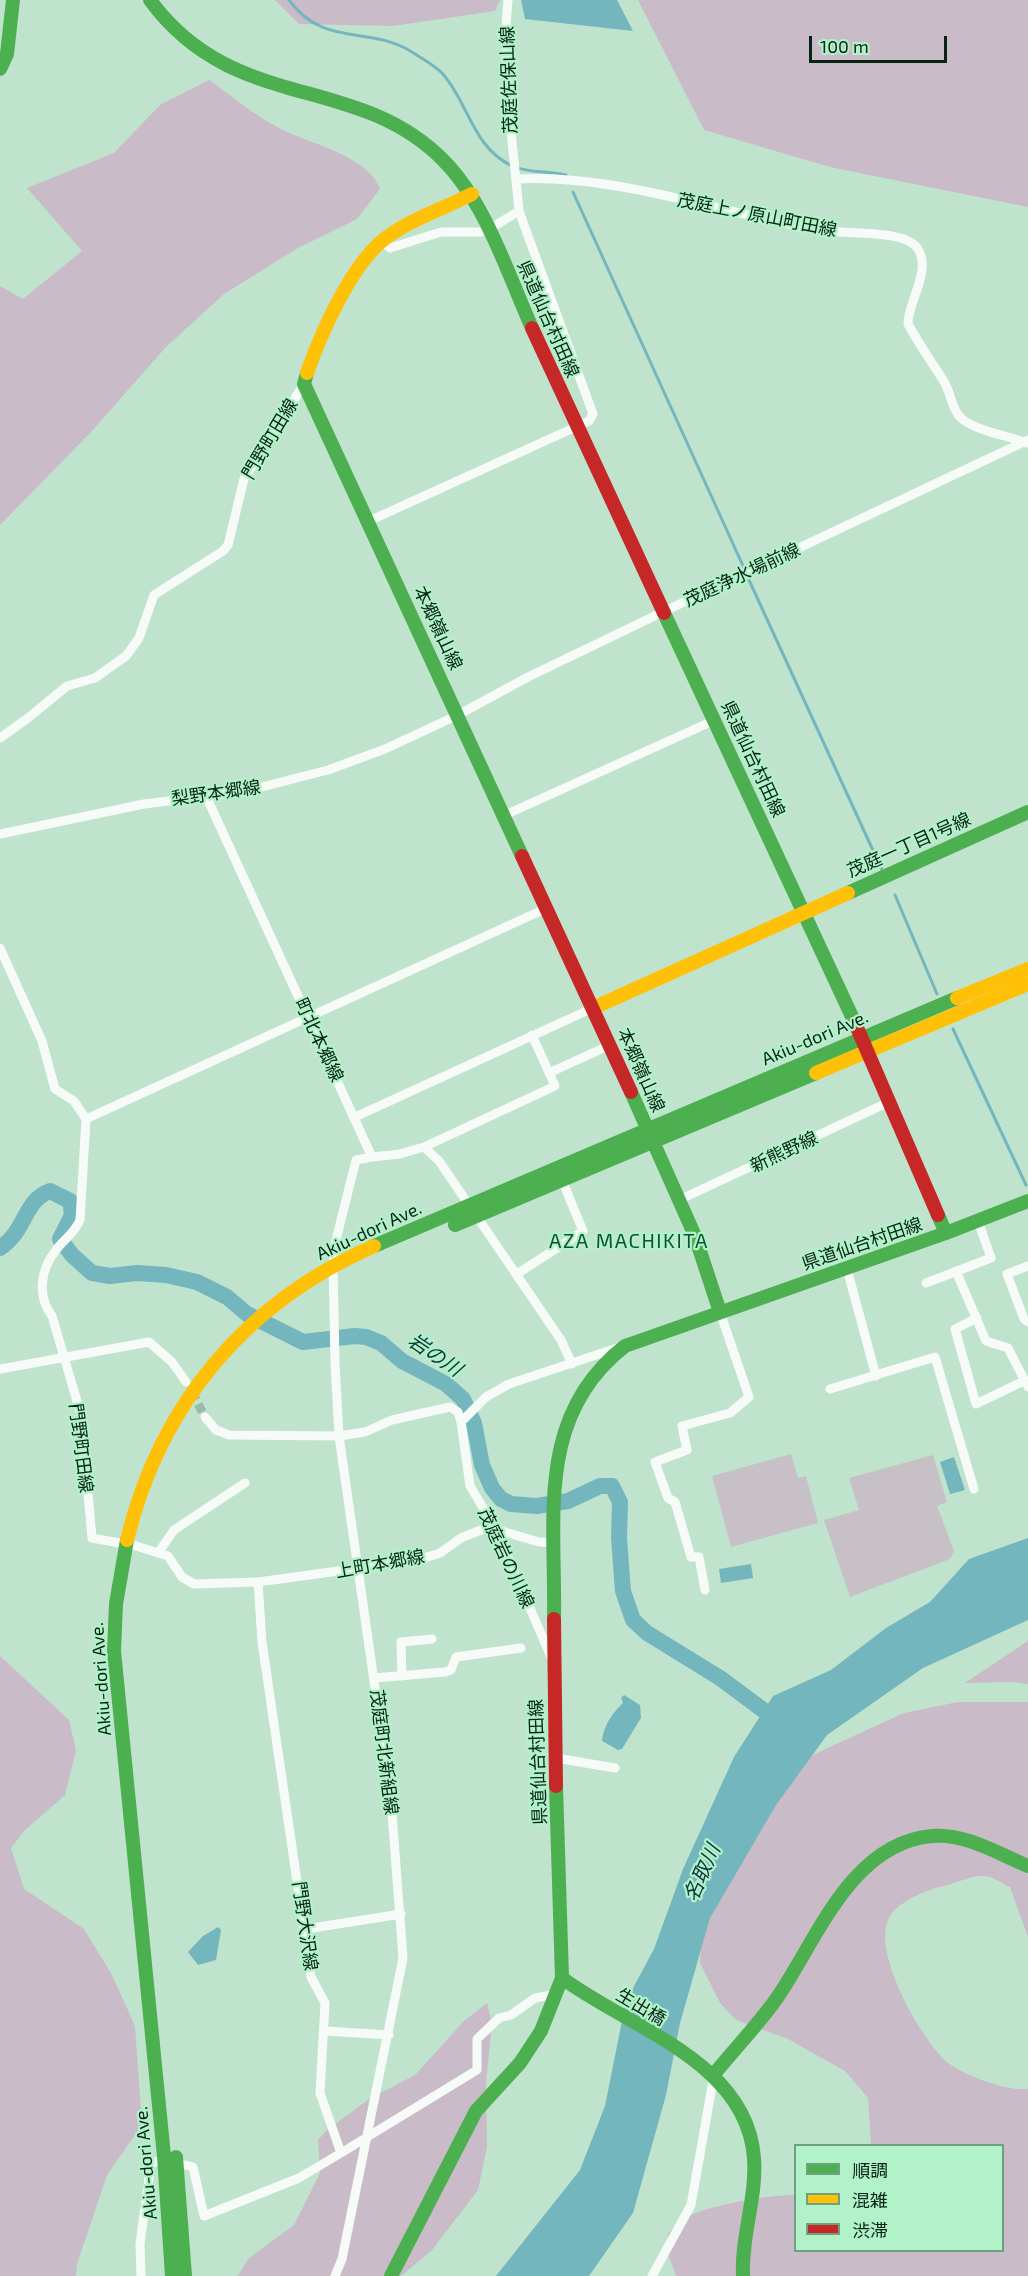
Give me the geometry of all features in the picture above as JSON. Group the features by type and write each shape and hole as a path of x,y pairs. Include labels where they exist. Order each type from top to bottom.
{"main road":[{"path":"0,69 7,54 13,0"},
{"name":"県道仙台村田線","path":"150,0 160,15 198,51 227,69 255,80 345,104 404,128 433,149 455,171 472,194 578,427 805,912 862,1037 946,1233 625,1346 595,1372 578,1397 563,1432 555,1538 553,1662 567,1982 557,1994 541,2031 520,2063 476,2110 391,2276"},
{"path":"304,384 308,365 360,267 382,242 472,194"},
{"name":"本郷嶺山線","path":"304,384 505,815 651,1136 679,1200 720,1312"},
{"name":"茂庭一丁目1号線","path":"593,1008 1028,812"},
{"name":"Akiu-dori Ave.","path":"275,1312 333,1279 472,1211 562,1180 862,1037 1028,969"},
{"name":"Akiu-dori Ave.","path":"185,2276 171,2162 127,1656 130,1545 143,1482 182,1406 218,1358 333,1264 472,1211 1028,984"},
{"path":"946,1233 1028,1201"},
{"path":"743,2276 741,2257 754,2158 752,2135 740,2108 715,2073 778,1997 826,1920 865,1865 892,1846 918,1839 944,1837 971,1843 1028,1866"},
{"name":"生出橋","path":"567,1982 715,2073"},
{"name":"Akiu-dori Ave.","path":"171,2162 172,2276"}],"street":[{"name":"茂庭佐保山線","path":"508,0 507,51 513,164 519,211 593,414 590,421 578,427"},
{"name":"茂庭上ノ原山町田線","path":"516,179 540,178 584,182 820,231 908,240 919,249 921,260 920,286 908,316 908,324 929,362 944,381 958,413 962,419 975,425 1027,442"},
{"path":"382,242 390,248 441,232 486,230 519,211"},
{"name":"門野町田線","path":"0,738 67,686 95,678 126,656 139,638 154,595 224,551 231,534 244,479 304,384"},
{"path":"369,521 578,427"},
{"name":"茂庭浄水場前線","path":"458,715 528,677 664,611 1027,442"},
{"name":"梨野本郷線","path":"0,834 98,812 242,792 328,770 385,749 458,715"},
{"path":"505,815 715,720"},
{"name":"町北本郷線","path":"206,796 372,1157"},
{"path":"0,948 42,1041 55,1089 60,1095 74,1101 86,1119 547,908"},
{"path":"355,1117 593,1008"},
{"path":"372,1157 400,1154 424,1147 555,1086 532,1035"},
{"path":"549,1073 610,1045"},
{"name":"新熊野線","path":"679,1200 889,1102"},
{"name":"門野町田線","path":"86,1119 81,1211 77,1227 55,1250 40,1287 45,1306 52,1316 62,1358 81,1415 92,1538 130,1545"},
{"path":"424,1147 439,1161 517,1274 561,1340 572,1364"},
{"name":"茂庭町北新組線","path":"335,2276 342,2259 403,1958 391,1800 339,1436 335,1363 333,1264 336,1240 356,1160 372,1157"},
{"path":"517,1274 583,1231 562,1180"},
{"path":"926,1283 991,1258 978,1221"},
{"path":"1028,1266 1006,1274 1028,1322"},
{"path":"847,1269 876,1376"},
{"path":"956,1271 977,1318 986,1341 1008,1348 1026,1384 976,1404 955,1329 977,1318"},
{"path":"705,1590 699,1557 691,1557 675,1502 668,1498 655,1462 687,1450 682,1426 730,1413 749,1397 720,1312"},
{"path":"0,1369 149,1342 172,1362 186,1382"},
{"path":"206,1417 216,1430 229,1435 339,1436 364,1432 392,1420 450,1407 458,1412 463,1420 486,1397 509,1384 625,1346"},
{"path":"830,1389 876,1376 902,1365 936,1357 974,1489"},
{"name":"茂庭岩の川線","path":"463,1420 470,1486 496,1528 553,1662"},
{"path":"158,1553 174,1530 245,1483"},
{"name":"上町本郷線","path":"258,1582 358,1570 440,1553 461,1538 488,1527 496,1528"},
{"path":"496,1528 539,1542 555,1538"},
{"path":"130,1545 168,1556 182,1577 194,1584 258,1582"},
{"name":"門野大沢線","path":"258,1582 262,1641 306,1929 311,1977 325,2003 320,2093 341,2153"},
{"path":"402,1676 401,1642 432,1639"},
{"path":"374,1678 445,1672 451,1670 456,1658 521,1648"},
{"path":"556,1758 615,1768"},
{"path":"306,1929 401,1914"},
{"path":"141,2276 140,2244 151,2163 171,2162 193,2168 204,2216 299,2178 477,2070 477,2039 498,2018 511,2015 535,1998 557,1994"},
{"path":"325,2031 389,2035"},
{"path":"652,2276 692,2205 715,2073"}],"shaded area":[{"path":"275,0 500,0 495,11 393,26 299,24"},
{"path":"638,0 1028,0 1028,207 830,167 704,130"},
{"path":"209,80 270,123 351,159 373,177 380,189 357,219 298,248 224,294 165,348 92,431 0,525 0,286 23,299 82,251 27,188 114,153 160,105"},
{"path":"791,1454 798,1478 806,1476 818,1523 731,1547 712,1476"},
{"path":"933,1455 947,1502 937,1506 954,1551 950,1559 850,1597 824,1520 859,1510 849,1478"},
{"path":"1028,1641 1028,1684 965,1683"},
{"path":"0,1656 69,1720 76,1750 65,1795 25,1830 11,1848 24,1889 84,1929 112,1975 135,2026 142,2125 107,2175 77,2264 76,2276 0,2276"},
{"path":"958,1702 1028,1702 1028,1937 1010,1887 985,1876 968,1878 926,1891 903,1903 888,1920 885,1935 887,1954 902,1996 936,2051 954,2067 986,2082 1009,2088 1028,2089 1028,2276 676,2276 668,2254 668,2234 683,2219 723,2205 784,2195 794,2195 794,2252 1004,2252 1004,2144 871,2144 868,2098 845,2071 788,2039 736,2020 720,2003 700,1963 703,1916 766,1779 904,1713"},
{"path":"487,2003 492,2024 486,2082 487,2147 478,2190 432,2250 401,2276 238,2276 248,2259 294,2225 320,2173 318,2140 327,2130 369,2099 415,2075 464,2021"}],"water":[{"path":"521,0 617,0 633,31 525,19"},
{"path":"954,1457 965,1490 950,1494 940,1462"},
{"name":"名取川","path":"1028,1538 1028,1620 923,1668 827,1735 776,1805 710,1918 680,2023 666,2095 633,2213 589,2276 496,2276 580,2170 605,2106 626,2001 654,1949 683,1869 734,1757 773,1696 831,1670 886,1628 930,1602 969,1559"},
{"path":"751,1564 753,1578 721,1583 719,1569"},
{"path":"624,1695 640,1705 641,1718 622,1749 618,1750 602,1741 606,1725 623,1703 621,1698"},
{"path":"218,1927 221,1930 216,1960 198,1965 188,1952 203,1936"}],"waterway":[{"path":"289,0 303,15 317,25 396,44 431,64 451,85 479,136 499,158 518,168 566,175"},
{"path":"573,192 744,568"},
{"path":"749,580 882,870"},
{"path":"895,895 937,994"},
{"path":"953,1029 1026,1185"},
{"name":"岩の川","path":"0,1248 9,1241 35,1202 50,1191 70,1201 72,1215 60,1239 72,1255 92,1273 110,1276 137,1273 166,1275 197,1282 227,1297 247,1314 303,1342 355,1336 366,1337 381,1343 402,1361 446,1384 463,1399 474,1423 482,1465 492,1488 501,1499 511,1504 537,1506 568,1501 600,1486 612,1486 620,1502 619,1538 623,1591 633,1620 647,1633 720,1678 782,1724"}],"tunnel":[{"path":"192,1392 205,1417"}],"traffic: fast":[{"path":"0,69 7,54 13,0"},
{"path":"150,0 183,36 219,61 256,78 372,114 409,133 443,160 458,177 483,217 532,328"},
{"path":"307,373 304,384 522,856"},
{"path":"664,613 855,1023"},
{"path":"848,893 1028,812"},
{"path":"374,1246 957,998"},
{"path":"455,1225 816,1073"},
{"path":"631,1092 695,1236 720,1312"},
{"path":"946,1233 1028,1201"},
{"path":"554,1619 553,1544 556,1471 564,1437 576,1404 596,1374 625,1346 946,1233 938,1215"},
{"path":"127,1540 116,1604 114,1651 164,2156 172,2276"},
{"path":"556,1786 562,1978 680,2050 708,2072 730,2096 746,2124 754,2158 743,2276"},
{"path":"715,2073 779,1995 840,1896 859,1874 880,1856 904,1842 944,1836 982,1845 1028,1866"},
{"path":"391,2276 476,2111 520,2063 541,2031 562,1978"},
{"path":"176,2157 185,2276"}],"traffic: slow":[{"path":"307,373 338,302 370,253 382,241 403,227 472,194"},
{"path":"593,1008 848,893"},
{"path":"957,998 1028,969"},
{"path":"816,1073 1028,984"},
{"path":"127,1540 142,1491 162,1445 186,1402 215,1363 248,1328 286,1296 328,1269 374,1246"}],"traffic: jam":[{"path":"532,328 664,613"},
{"path":"522,856 631,1092"},
{"path":"855,1023 938,1215"},
{"path":"554,1619 556,1786"}],"district":[{"name":"AZA MACHIKITA","path":"629,1241"}]}
